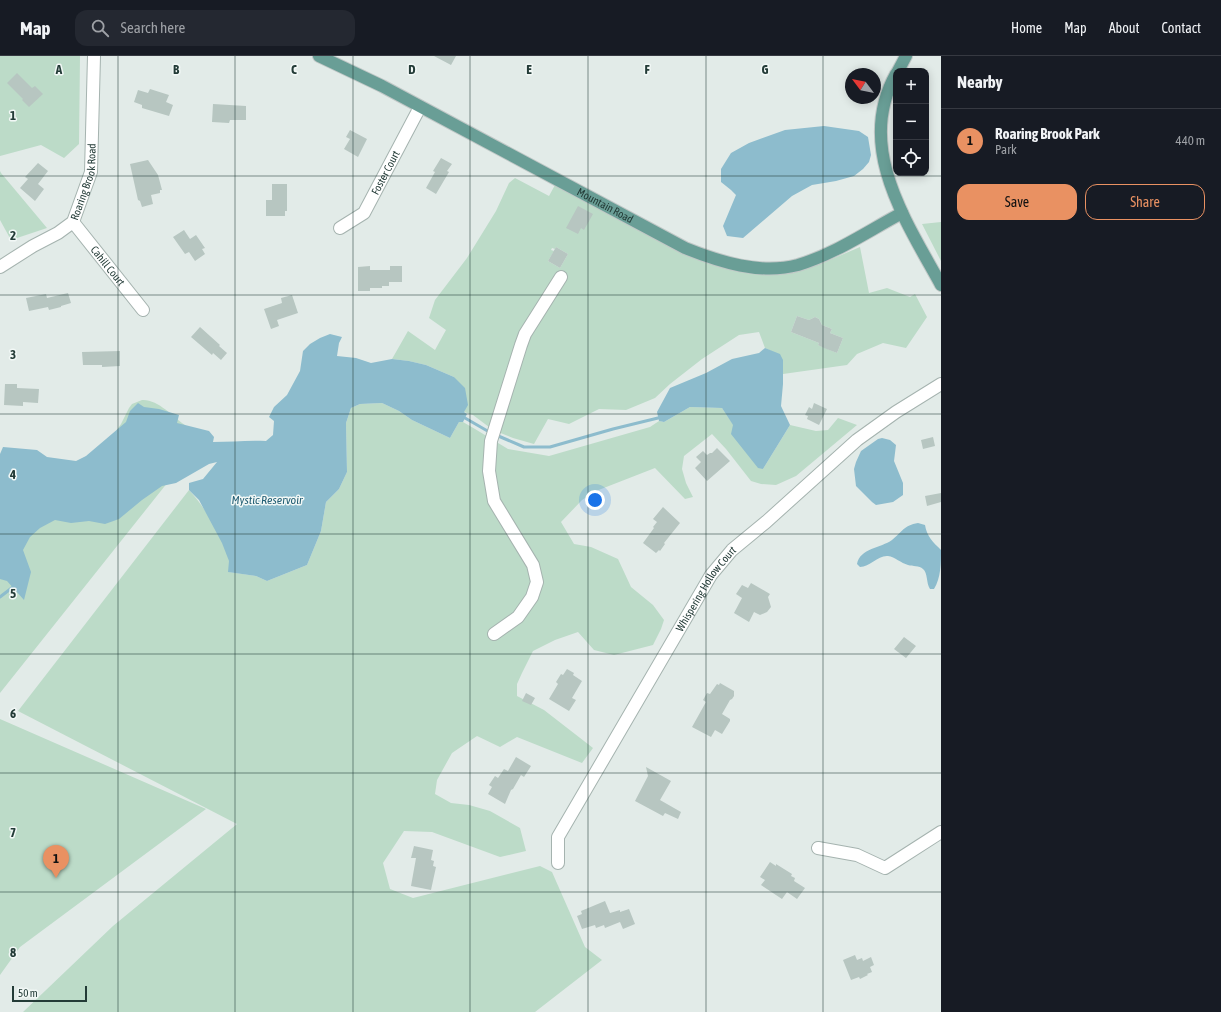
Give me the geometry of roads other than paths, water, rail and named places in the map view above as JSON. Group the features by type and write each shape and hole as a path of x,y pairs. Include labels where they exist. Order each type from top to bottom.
{"main road":[{"name":"Mountain Road","path":"319,56 382,86 685,248 710,258 728,263 763,268 780,268 797,265 834,250 902,213"},
{"path":"900,68 906,56"},
{"path":"893,81 885,99 881,116 880,138 885,168 890,185 902,213 941,285"}],"street":[{"name":"Roaring Brook Road","path":"0,267 33,246 58,233 73,222 92,172 94,56"},
{"name":"Foster Court","path":"340,228 364,213 420,107"},
{"name":"Cahill Court","path":"73,222 143,310"},
{"path":"494,634 518,617 532,597 536,582 533,565 494,501 489,471 491,441 525,334 561,277"},
{"name":"Whispering Hollow Court","path":"558,863 558,837 711,575 732,550 766,522 857,440 896,412 941,384"},
{"path":"818,848 857,854 885,868 941,832"}],"water":[{"path":"824,126 859,131 868,137 871,155 869,162 863,169 854,176 812,185 792,196 743,238 727,236 723,226 736,195 721,182 721,169 731,153 749,143 785,130"},
{"name":"Mystic Reservoir","path":"330,334 342,337 339,343 337,356 356,358 371,363 392,359 409,361 426,365 454,377 465,388 468,405 464,412 467,414 463,422 459,422 450,438 412,420 399,411 382,403 360,404 351,408 346,423 347,472 339,489 326,502 321,531 307,565 267,581 256,576 228,572 229,561 222,543 199,500 189,490 189,483 203,479 217,462 209,464 176,483 162,486 119,519 105,524 89,521 71,523 55,520 40,528 30,537 23,550 31,572 24,600 7,581 0,579 0,454 3,447 37,450 47,457 76,461 86,456 126,422 130,411 138,403 144,407 159,409 179,415 177,423 209,431 214,437 213,442 266,441 273,435 274,421 269,417 274,407 287,395 300,371 303,351 310,344"},
{"path":"765,348 780,354 783,360 781,406 790,425 763,469 758,468 731,434 733,425 722,408 690,407 664,422 659,421 657,412 670,388 706,373 732,359 759,353"},
{"path":"882,438 890,440 896,445 894,461 903,483 903,495 893,502 876,505 856,486 854,469 861,451 878,439"},
{"path":"918,523 925,525 929,536 941,550 941,565 934,589 930,589 926,573 921,568 910,566 888,556 881,557 864,566 860,567 857,564 859,559 866,551 887,543 909,525"}],"waterway":[{"path":"465,418 491,433"},
{"path":"496,435 524,447 550,447 658,418"},
{"path":"0,597 13,587"}],"place":[{"name":"Roaring Brook Park","path":"56,878"}]}
